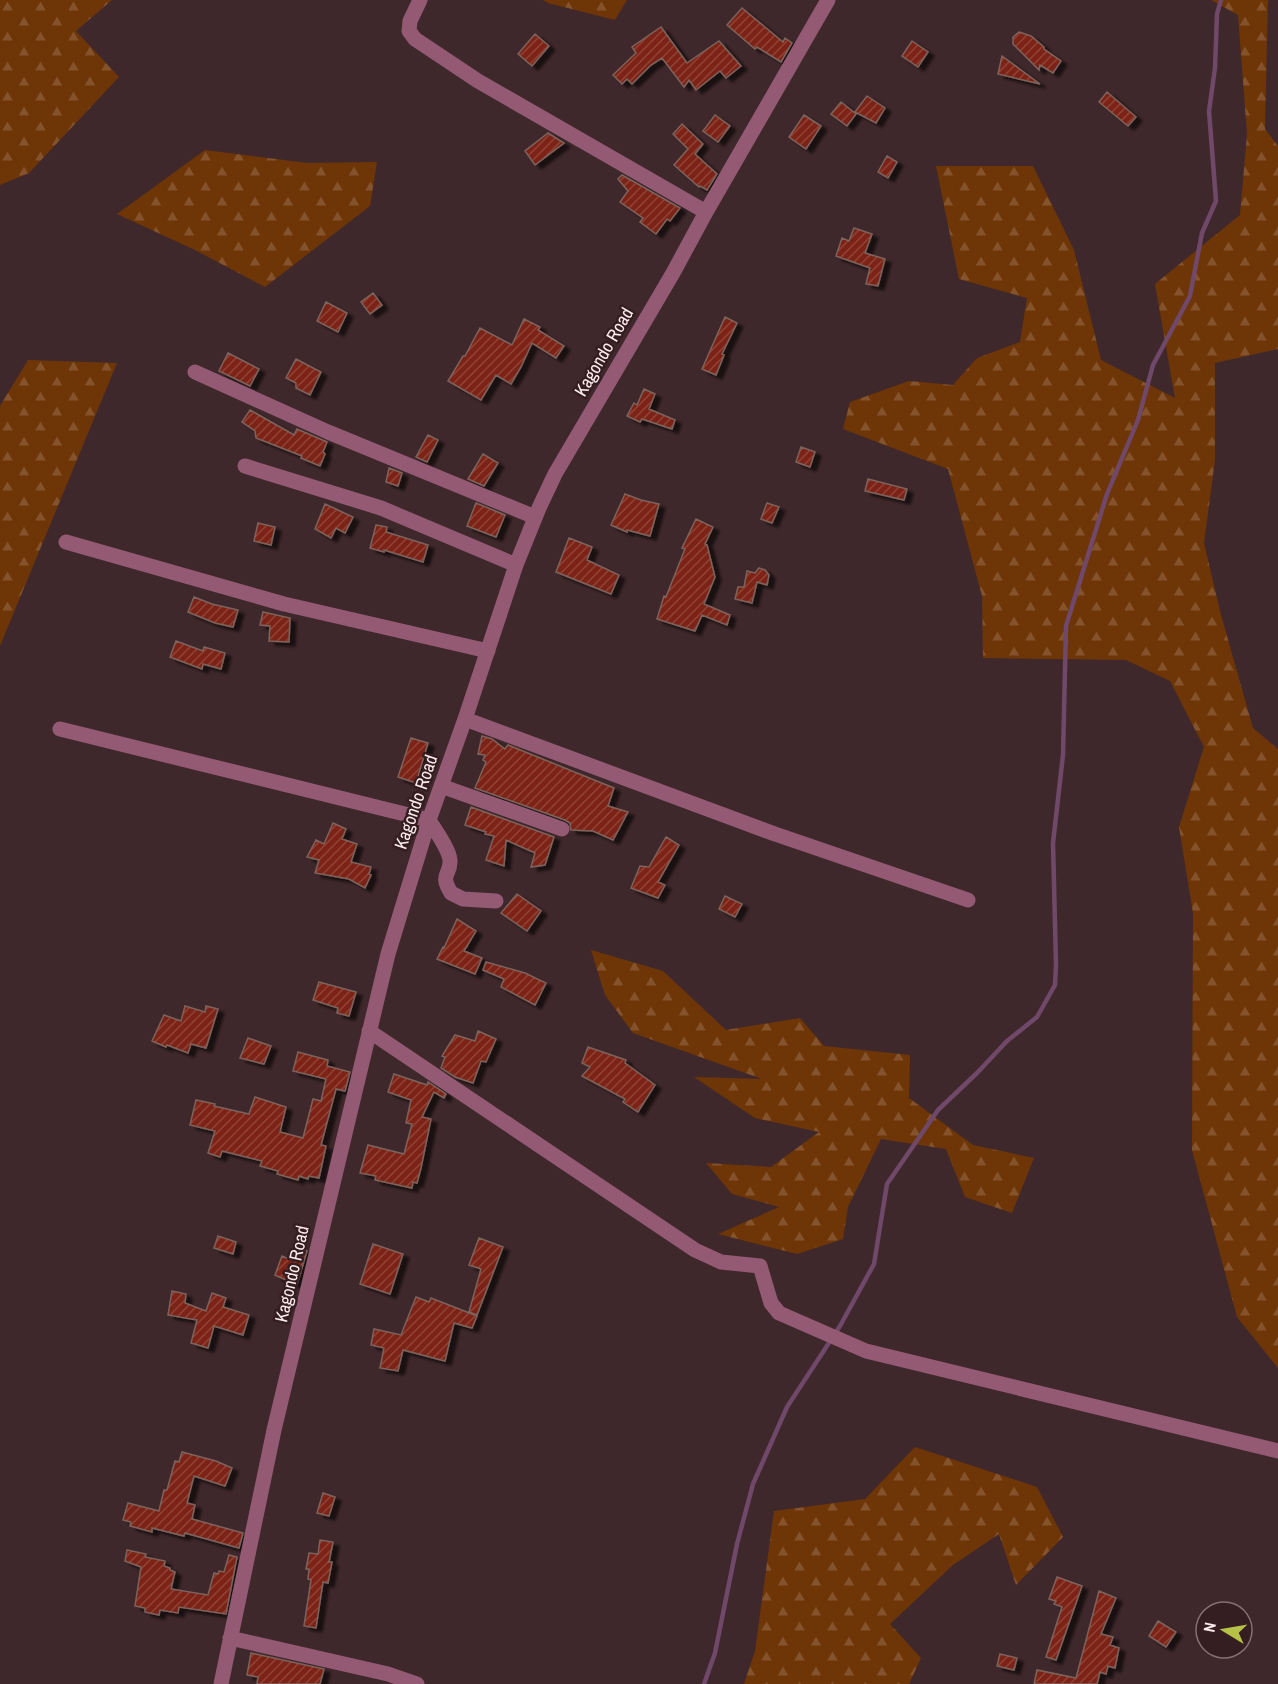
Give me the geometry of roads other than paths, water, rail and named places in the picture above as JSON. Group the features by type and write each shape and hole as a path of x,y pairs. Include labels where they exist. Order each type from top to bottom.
{"street":[{"path":"420,0 410,21 409,31 416,39 478,81 706,212"},
{"name":"Kagondo Road","path":"220,1684 244,1569 247,1566 274,1430 388,954 429,820 516,565 555,474 673,273 828,0"},
{"path":"195,372 328,432 535,517"},
{"path":"245,466 381,508 516,565"},
{"path":"66,542 284,604 488,651"},
{"path":"465,718 775,834 968,900"},
{"path":"60,729 429,820 450,859 445,879 451,893 463,899 496,901"},
{"path":"441,786 562,830"},
{"path":"369,1030 695,1250 721,1262 760,1266 771,1303 779,1313 866,1351 1278,1451"},
{"path":"230,1638 388,1674 417,1684"}],"waterway":[{"path":"704,1684 715,1653 737,1544 753,1484 787,1407 840,1326 874,1264 887,1184 938,1110 1007,1041 1037,1017 1055,985 1053,843 1063,755 1066,626 1107,494 1138,420 1153,365 1190,296 1202,233 1216,201 1209,111 1215,68 1217,14 1221,0"}]}
